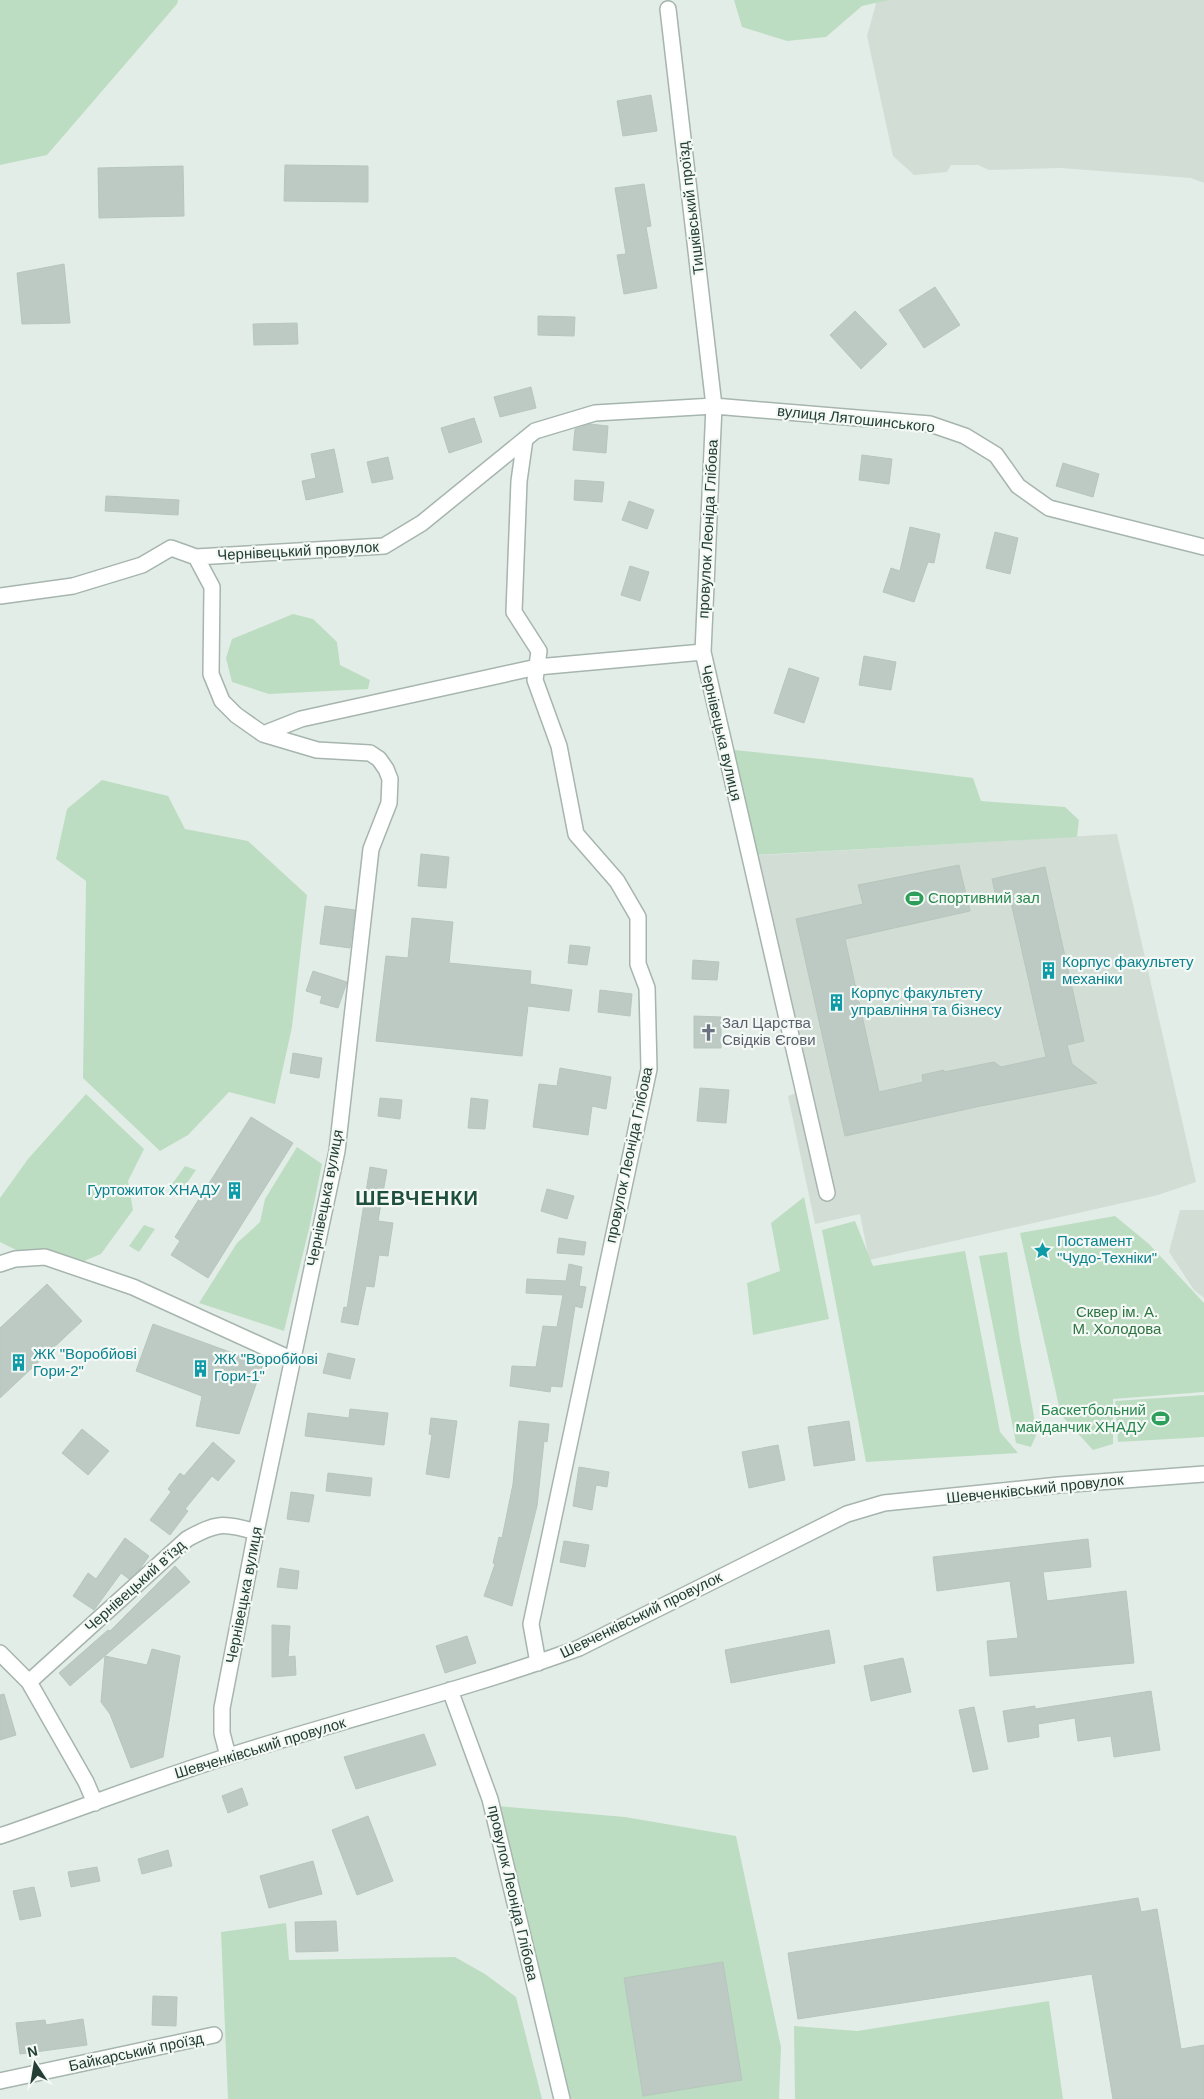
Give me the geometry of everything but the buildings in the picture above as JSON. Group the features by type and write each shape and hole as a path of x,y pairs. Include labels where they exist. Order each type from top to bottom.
{"street":[{"name":"Тишківський проїзд","path":"668,9 714,406"},
{"name":"Чернівецький провулок","path":"0,596 73,586 142,565 171,548 196,557 384,546 422,523 535,431 595,413 714,406"},
{"name":"вулиця Лятошинського","path":"714,406 930,424 965,436 996,455 1018,486 1048,508 1204,547"},
{"name":"провулок Леоніда Глібова","path":"702,652 714,406"},
{"name":"провулок Леоніда Глібова","path":"525,439 519,481 514,612 539,651 535,680 559,746 576,834 617,881 638,917 638,964 647,988 649,1069 530,1624 538,1663"},
{"name":"Чернівецька вулиця","path":"196,557 212,587 211,674 222,700 236,714 263,734 317,750 370,753 379,759 386,769 390,780 389,803 371,849 337,1151 256,1532 222,1708 222,1733 228,1756"},
{"name":"Чернівецька вулиця","path":"263,734 301,719 537,667 702,652 828,1193"},
{"path":"0,1264 16,1259 45,1257 133,1287 293,1360"},
{"name":"Шевченківський провулок","path":"0,1836 228,1756 538,1663 579,1648 847,1514 884,1503 1059,1485 1204,1474"},
{"name":"Чернівецький вʼїзд","path":"29,1682 187,1539 210,1526 232,1524 256,1532"},
{"path":"0,1653 29,1682 86,1782 95,1803"},
{"name":"провулок Леоніда Глібова","path":"450,1690 490,1799 562,2099"},
{"name":"Байкарський проїзд","path":"0,2081 214,2035"}],"shaded area":[{"path":"877,0 1204,0 1204,183 1191,178 1061,168 989,170 978,165 951,165 947,172 914,175 893,156 867,36"},
{"path":"1117,834 1196,1182 1158,1195 869,1260 860,1214 815,1224 788,1096 803,1090 749,856"},
{"path":"1180,1210 1204,1210 1204,1298 1194,1290 1169,1252"}],"green space":[{"path":"0,0 178,0 177,4 47,155 0,165"},
{"path":"734,0 889,0 862,6 826,37 787,41 742,27"},
{"path":"293,614 313,619 337,642 340,665 370,680 368,689 269,694 232,682 226,658 232,639"},
{"path":"734,750 973,778 981,801 1065,807 1079,820 1077,837 756,855"},
{"path":"102,780 168,796 185,829 248,841 307,895 292,1027 275,1104 229,1092 188,1135 160,1151 83,1078 86,881 56,859 67,809"},
{"path":"86,1094 144,1149 128,1181 133,1210 101,1254 79,1263 22,1253 0,1242 0,1198 28,1159"},
{"path":"297,1147 322,1164 309,1229 284,1331 199,1303 237,1243 260,1222 265,1199"},
{"path":"185,1166 196,1170 180,1193 170,1187"},
{"path":"804,1197 829,1319 753,1335 747,1283 780,1271 771,1223"},
{"name":"Сквер ім. А. М. Холодова","path":"1115,1216 1149,1244 1204,1303 1204,1392 1113,1399 1113,1444 1093,1450 1061,1415 1020,1233"},
{"path":"855,1221 873,1266 965,1251 1000,1432 1018,1453 866,1462 822,1230"},
{"path":"144,1225 155,1229 139,1252 129,1246"},
{"path":"1007,1252 1020,1340 1037,1433 1031,1447 1016,1443 979,1256"},
{"name":"Баскетбольний майданчик ХНАДУ","path":"1204,1395 1204,1437 1118,1442 1115,1401"},
{"path":"497,1806 625,1817 736,1836 781,2047 779,2099 570,2099"},
{"path":"286,1923 289,1960 455,1957 485,1974 516,1997 542,2099 228,2099 221,1932"},
{"path":"1049,2001 1063,2099 795,2099 794,2026 857,2031"}],"place":[{"name":"Спортивний зал","path":"914,898"},
{"name":"Корпус факультету механіки","path":"1048,971"},
{"name":"Корпус факультету управління та бізнесу","path":"837,1002"},
{"name":"Зал Царства Свідків Єгови","path":"708,1032"},
{"name":"Гуртожиток ХНАДУ","path":"234,1190"},
{"name":"Постамент \"Чудо-Техніки\"","path":"1043,1250"},
{"name":"ЖК \"Воробйові Гори-2\"","path":"19,1363"},
{"name":"ЖК \"Воробйові Гори-1\"","path":"200,1368"},
{"name":"Баскетбольний майданчик ХНАДУ","path":"1160,1419"}],"district":[{"name":"ШЕВЧЕНКИ","path":"417,1198"}]}
